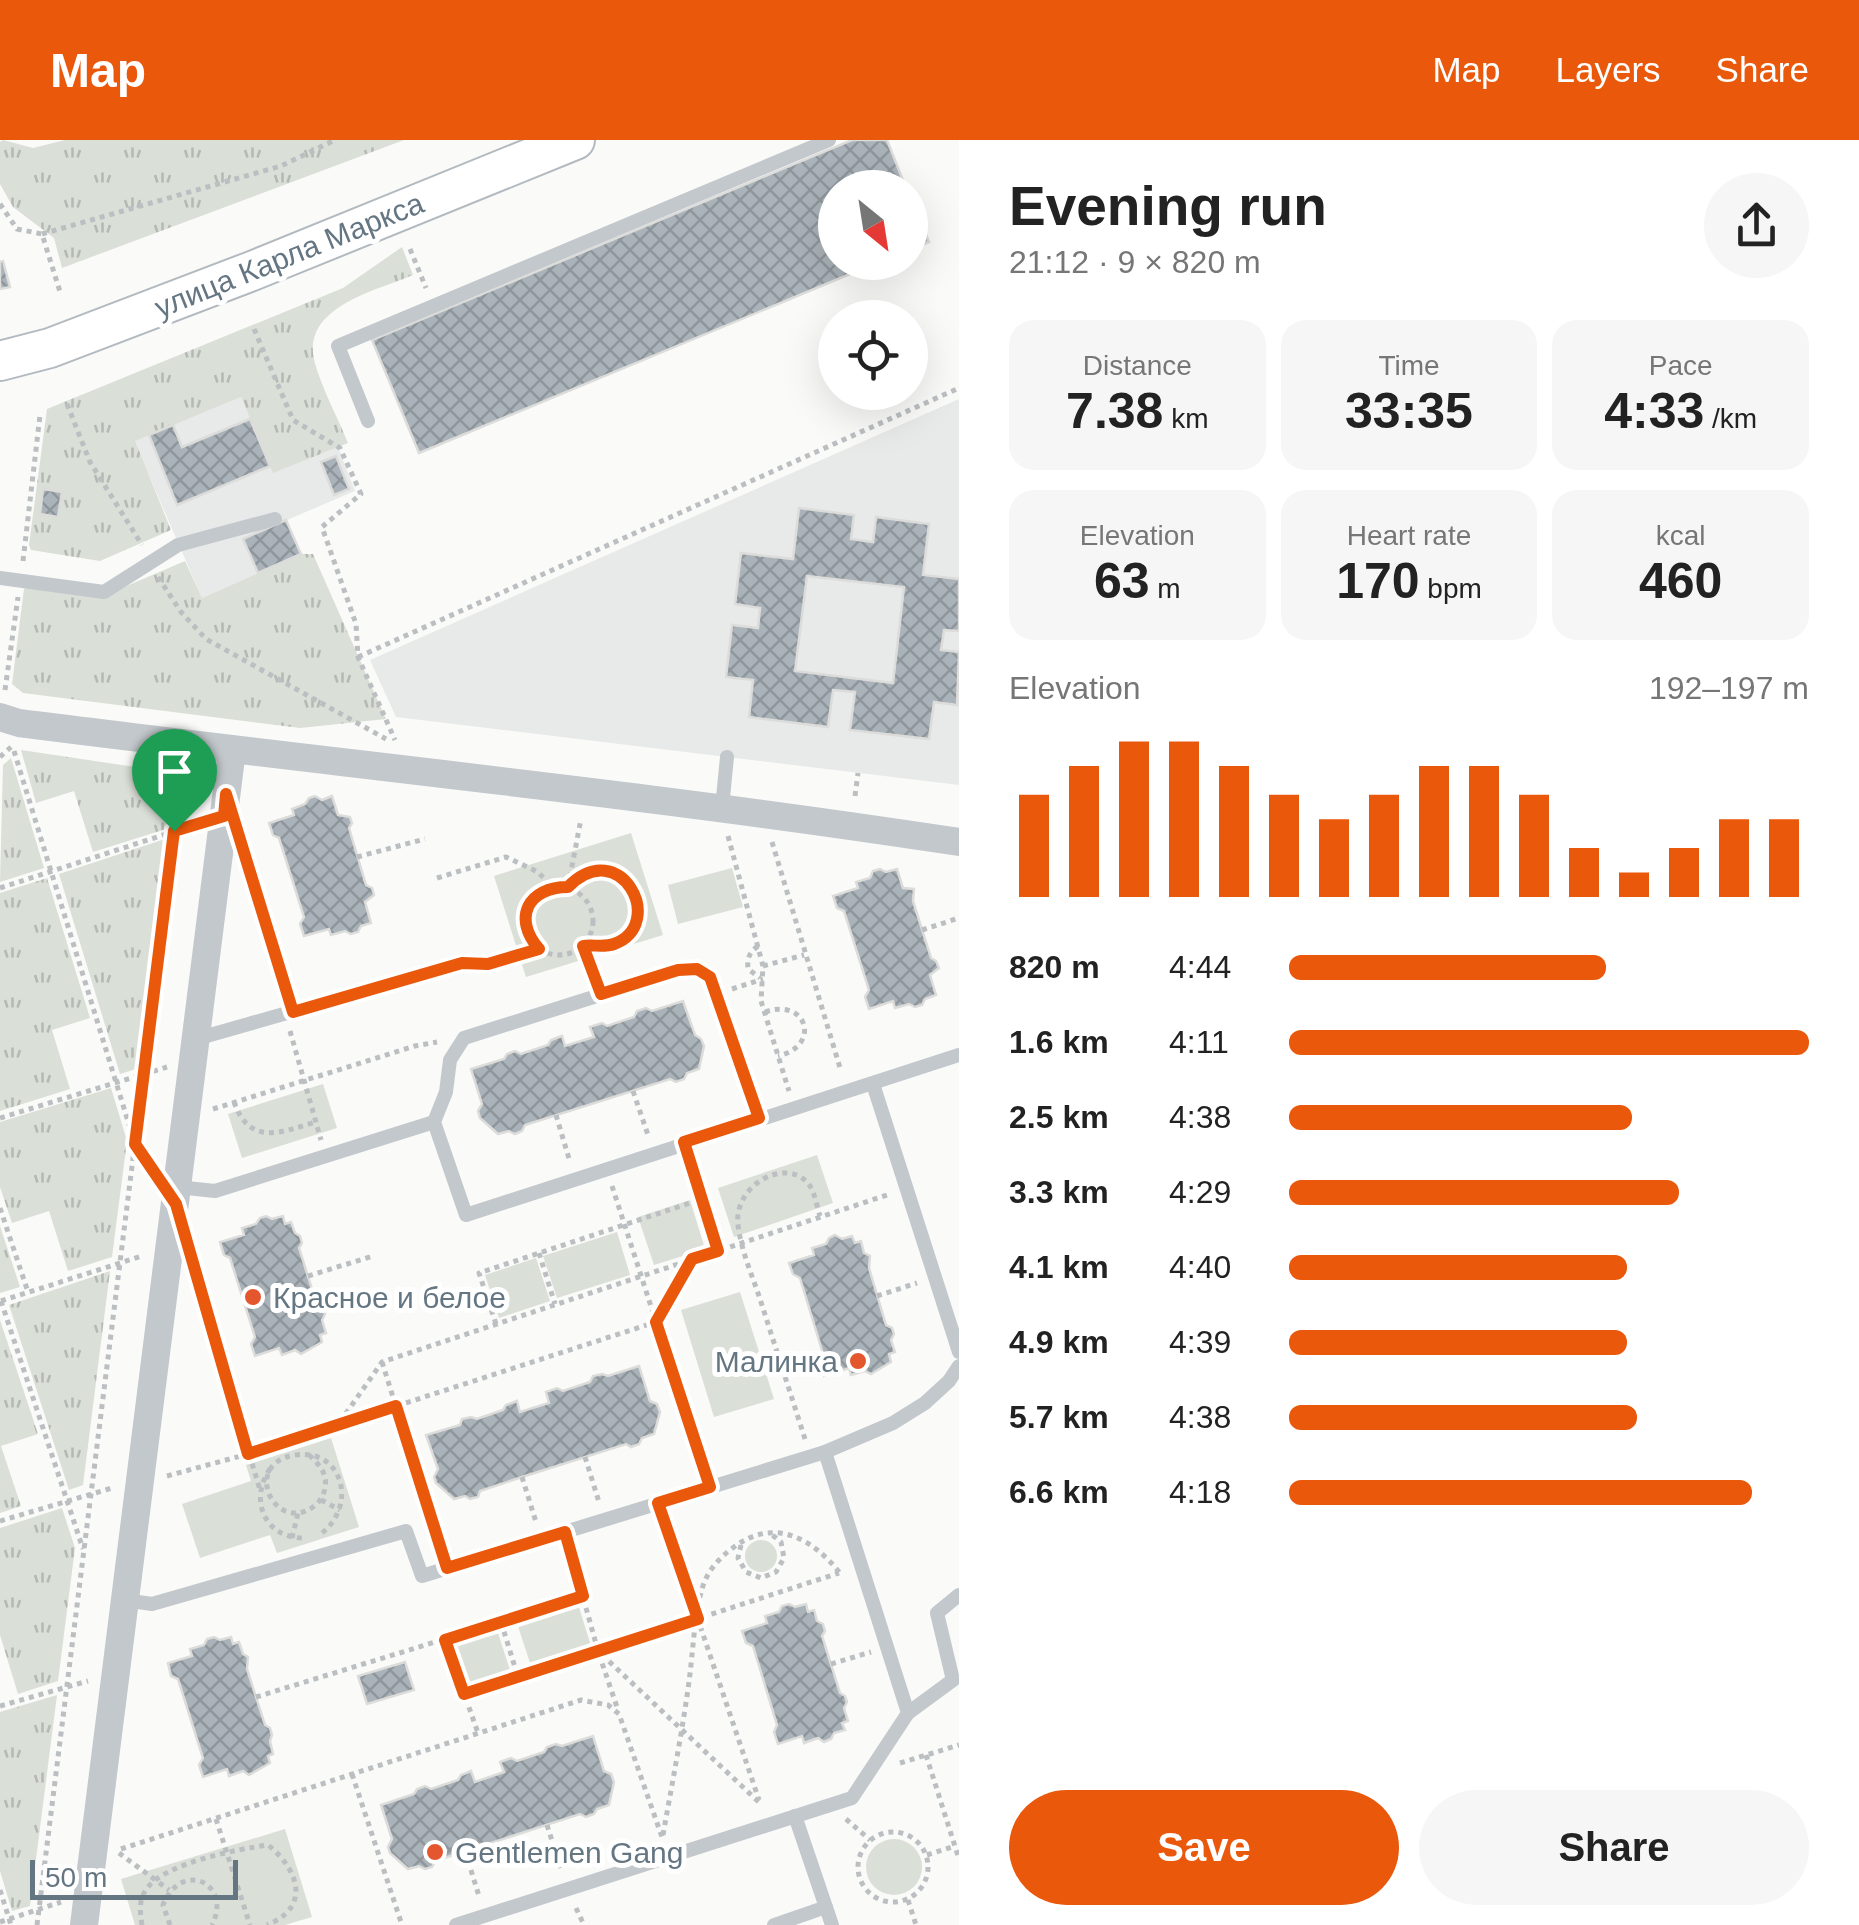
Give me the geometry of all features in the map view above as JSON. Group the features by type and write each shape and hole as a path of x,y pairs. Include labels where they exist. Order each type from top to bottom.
{"main road":[{"name":"улица Карла Маркса","path":"0,362 50,348 252,271 574,140"}],"street":[{"path":"0,717 19,723 725,821 959,842"},
{"path":"84,1925 140,1483 180,1254 176,1196 232,750"}],"lane":[{"path":"368,421 338,346 829,140"},
{"path":"0,578 104,592 178,545 275,519"},
{"path":"725,821 727,757"},
{"path":"959,832 959,842"},
{"path":"195,1050 289,1013 462,963"},
{"path":"759,1118 710,977 697,969 678,970 464,1038 450,1060 446,1092 434,1122 466,1216 959,1055"},
{"path":"872,1084 959,1352"},
{"path":"176,1196 215,1191 434,1122"},
{"path":"124,1600 152,1604 406,1531 422,1576 817,1454 893,1422 925,1402 949,1381 959,1366"},
{"path":"817,1454 861,1566 908,1713"},
{"path":"456,1925 852,1798 908,1713 953,1680 938,1614 959,1595"},
{"path":"795,1816 832,1925"},
{"path":"774,1925 826,1908"}],"path":[{"path":"0,204 17,229 42,234 281,166 335,140"},
{"path":"42,234 61,295"},
{"path":"410,249 432,304"},
{"path":"67,404 90,462 181,612 206,639 397,744 358,657 356,624 322,526 361,494 340,448 293,420 254,330"},
{"path":"358,657 959,388"},
{"path":"12,746 135,1144 176,1196"},
{"path":"37,1925 174,831 188,768"},
{"path":"856,796 858,773"},
{"path":"0,888 224,816"},
{"path":"568,887 582,816"},
{"path":"725,821 764,966 761,1000 794,1107"},
{"path":"358,857 425,839"},
{"path":"772,840 848,1091"},
{"path":"242,849 326,1158"},
{"path":"437,878 506,857 538,872 552,887"},
{"path":"568,887 579,876 594,870 609,871 624,878 634,890 638,904 637,920 629,934 601,947 584,945"},
{"path":"552,887 568,887 583,896 592,911 593,928 584,945 569,954 553,955 539,949 528,937 524,922 528,906 538,894 552,887"},
{"path":"922,930 959,918"},
{"path":"584,945 601,994"},
{"path":"758,946 747,960 748,969 762,979"},
{"path":"462,963 488,964 539,949"},
{"path":"764,966 804,955"},
{"path":"716,994 762,979"},
{"path":"765,1012 780,1007 795,1011 804,1024 804,1040 794,1052 778,1056"},
{"path":"186,1117 428,1044"},
{"path":"0,1118 116,1082 195,1050"},
{"path":"633,1090 654,1152"},
{"path":"234,1102 242,1119 261,1133 272,1134 316,1122"},
{"path":"556,1116 576,1179"},
{"path":"684,1142 718,1251"},
{"path":"606,1169 710,1487"},
{"path":"817,1454 742,1243 738,1207 756,1181 784,1174 801,1178 810,1186 820,1217"},
{"path":"339,1425 382,1362 908,1188"},
{"path":"496,1324 479,1273 702,1199"},
{"path":"0,1208 28,1292"},
{"path":"538,1253 555,1304"},
{"path":"84,1552 0,1301 120,1260 180,1254 260,1490"},
{"path":"308,1276 373,1256"},
{"path":"0,1522 92,1492 248,1454 656,1322 692,1259"},
{"path":"878,1296 936,1277"},
{"path":"382,1362 447,1568"},
{"path":"270,1469 266,1481 274,1504 285,1512 311,1509 326,1488 325,1475 309,1455"},
{"path":"309,1455 322,1460 341,1482 344,1496 334,1524 322,1534 292,1538 270,1526 259,1502 260,1490 270,1469 281,1460 309,1455"},
{"path":"585,1457 605,1520"},
{"path":"522,1477 541,1539"},
{"path":"321,1500 341,1511"},
{"path":"658,1503 760,1803"},
{"path":"292,1538 298,1513"},
{"path":"565,1532 598,1651 669,1856"},
{"path":"662,1838 682,1732 702,1588 716,1560 741,1542 768,1532 796,1536 822,1550 840,1572"},
{"path":"741,1542 738,1558 746,1572 761,1578 776,1572 784,1558 781,1542 768,1532"},
{"path":"464,1694 861,1566"},
{"path":"256,1698 583,1596"},
{"path":"501,1622 518,1677"},
{"path":"445,1640 478,1734"},
{"path":"831,1664 887,1646"},
{"path":"598,1651 776,1822"},
{"path":"0,1706 67,1685 116,1676"},
{"path":"169,1890 116,1851 581,1700 608,1705 619,1714"},
{"path":"870,1772 959,1744"},
{"path":"926,1754 959,1859"},
{"path":"352,1774 402,1925"},
{"path":"216,1819 250,1925"},
{"path":"546,1825 568,1890"},
{"path":"885,1832 903,1832 918,1841 928,1855 926,1881 908,1900 888,1902 870,1894 859,1877 859,1857 870,1840 885,1832"},
{"path":"142,1925 139,1906 146,1888 164,1873 268,1845 285,1858 297,1895 286,1914 267,1925"},
{"path":"928,1855 955,1846"},
{"path":"465,1851 486,1916"},
{"path":"170,1925 163,1905 169,1890 184,1880 202,1882 216,1894 219,1911 212,1925"},
{"path":"0,1890 10,1922"},
{"path":"0,1922 10,1922 88,1893"},
{"path":"908,1900 916,1925"}],"shaded area":[{"path":"241,397 273,472 338,447 355,491 287,520 301,554 202,598 134,441"},
{"path":"959,399 959,785 396,717 370,660"}],"green space":[{"path":"3,140 33,148 65,140 404,140 62,268 54,238 13,207 0,184"},
{"path":"402,247 413,275 348,302 322,323 315,336 313,353 318,373 348,443 273,473 241,397 135,441 171,530 100,561 31,550 47,409 343,288"},
{"path":"301,554 313,554 386,719 300,728 23,693 12,684 24,589 30,586 101,597 185,561 202,598"},
{"path":"21,750 162,771 172,781 166,829 93,852 74,791 36,803"},
{"path":"11,758 44,868 0,882 3,765"},
{"path":"631,833 663,935 526,977 494,876"},
{"path":"165,839 136,1069 120,1074 59,874"},
{"path":"732,868 743,907 678,924 668,885"},
{"path":"47,878 90,1018 52,1030 70,1089 0,1111 0,893"},
{"path":"323,1084 337,1128 242,1158 228,1114"},
{"path":"111,1088 127,1141 112,1257 68,1271 49,1211 12,1223 0,1187 0,1122"},
{"path":"817,1155 833,1203 734,1237 718,1188"},
{"path":"690,1200 705,1249 654,1265 638,1217"},
{"path":"0,1226 20,1287 0,1293"},
{"path":"617,1232 630,1275 557,1298 543,1256"},
{"path":"536,1258 550,1301 499,1318 485,1275"},
{"path":"110,1271 83,1485 69,1490 9,1305"},
{"path":"740,1292 774,1399 714,1417 681,1310"},
{"path":"0,1320 38,1434 1,1446 21,1506 0,1513"},
{"path":"331,1438 359,1527 277,1553 270,1535 200,1558 182,1504 251,1481 246,1465"},
{"path":"62,1508 75,1548 58,1681 18,1694 0,1635 0,1528"},
{"path":"761,1540 772,1545 777,1556 772,1567 761,1572 750,1567 745,1556 750,1545"},
{"path":"578,1604 591,1646 531,1666 517,1623"},
{"path":"497,1630 511,1673 468,1687 454,1644"},
{"path":"57,1695 30,1906 12,1911 0,1871 0,1712"},
{"path":"285,1829 312,1917 285,1925 135,1925 121,1879"},
{"path":"894,1839 914,1847 922,1867 914,1887 894,1895 874,1887 866,1867 874,1847"}],"building":[{"path":"852,140 887,140 899,170 818,170 818,280 836,280 419,453 372,340"},
{"path":"3,261 10,287 0,289 0,262"},
{"path":"250,419 270,466 177,505 149,435 173,425 182,447"},
{"path":"336,456 349,489 334,495 321,462"},
{"path":"43,489 62,492 58,517 40,514"},
{"path":"799,508 854,515 851,539 873,542 876,517 929,524 923,575 959,579 959,631 944,630 941,650 959,652 957,705 934,702 929,739 850,730 855,692 833,690 828,727 749,717 753,680 726,677 732,625 758,628 760,608 735,604 741,553 793,559","holes":["807,576 904,587 893,683 795,671"]},
{"path":"286,520 301,554 258,573 243,539"},
{"path":"315,796 322,800 332,796 338,815 350,817 352,823 349,828 366,885 374,895 365,902 371,923 361,926 358,932 331,935 329,929 304,936 300,924 304,917 279,838 273,835 269,823 294,815 292,809"},
{"path":"897,869 903,888 914,889 913,901 931,958 939,968 930,975 936,995 915,1007 909,1004 895,1008 893,1001 869,1009 865,997 869,990 844,911 837,908 833,896 858,888 856,882 870,878 873,871"},
{"path":"683,1001 695,1035 704,1046 699,1069 687,1073 684,1079 670,1079 525,1125 515,1134 498,1134 480,1118 482,1104 471,1069 504,1059 515,1051 521,1054 548,1045 562,1036 565,1046 594,1037 590,1027 602,1023 607,1026 634,1017 646,1008 652,1011"},
{"path":"266,1216 283,1216 285,1224 291,1222 300,1236 299,1248 317,1305 325,1314 322,1320 326,1333 320,1335 322,1342 301,1354 295,1350 282,1355 279,1348 255,1356 251,1344 255,1337 230,1258 224,1255 220,1242 244,1235 242,1228"},
{"path":"835,1235 842,1239 852,1236 855,1243 861,1241 864,1253 870,1256 869,1268 886,1325 894,1334 891,1362 871,1374 865,1371 851,1375 849,1368 824,1376 820,1364 824,1357 800,1278 793,1274 789,1263 814,1255 812,1248 826,1244"},
{"path":"639,1366 650,1401 657,1404 660,1412 654,1434 642,1438 639,1444 626,1444 522,1477 480,1491 478,1497 470,1499 454,1499 436,1483 438,1469 426,1435 460,1425 462,1419 477,1419 503,1410 517,1401 520,1412 549,1403 546,1392 557,1388 563,1391 590,1382 593,1376 608,1376"},
{"path":"789,1604 806,1604 808,1612 814,1610 817,1621 823,1624 822,1636 840,1693 847,1702 844,1708 848,1721 842,1723 845,1730 824,1742 818,1738 804,1743 802,1736 778,1744 774,1732 777,1725 753,1646 746,1643 742,1631 767,1623 765,1616"},
{"path":"214,1637 231,1637 233,1644 239,1642 248,1657 247,1669 265,1725 272,1735 270,1763 249,1775 243,1771 229,1776 227,1769 203,1777 199,1765 203,1758 178,1679 171,1676 168,1663 192,1656 190,1649"},
{"path":"405,1662 414,1690 367,1704 358,1676"},
{"path":"593,1736 604,1771 611,1774 614,1782 609,1805 594,1814 580,1814 435,1861 425,1869 408,1869 390,1853 392,1839 381,1805 425,1786 431,1789 458,1780 471,1771 475,1782 504,1772 500,1762 511,1758 517,1761 556,1744 562,1746"}],"place":[{"name":"Красное и белое","path":"253,1297"},
{"name":"Малинка","path":"858,1361"},
{"name":"Gentlemen Gang","path":"435,1852"}],"route":[{"path":"226,794 293,1012 462,963 488,964 539,949 528,937 524,922 528,906 538,894 552,887 568,887 579,876 594,870 624,878 634,890 638,904 637,920 629,934 601,947 583,946 601,994 678,970 697,969 710,977 759,1118 684,1142 718,1251 692,1259 656,1322 710,1487 658,1503 698,1619 464,1694 445,1640 583,1596 565,1532 447,1568 396,1406 248,1454 176,1204 135,1144 174,831 224,816 226,794"}]}
